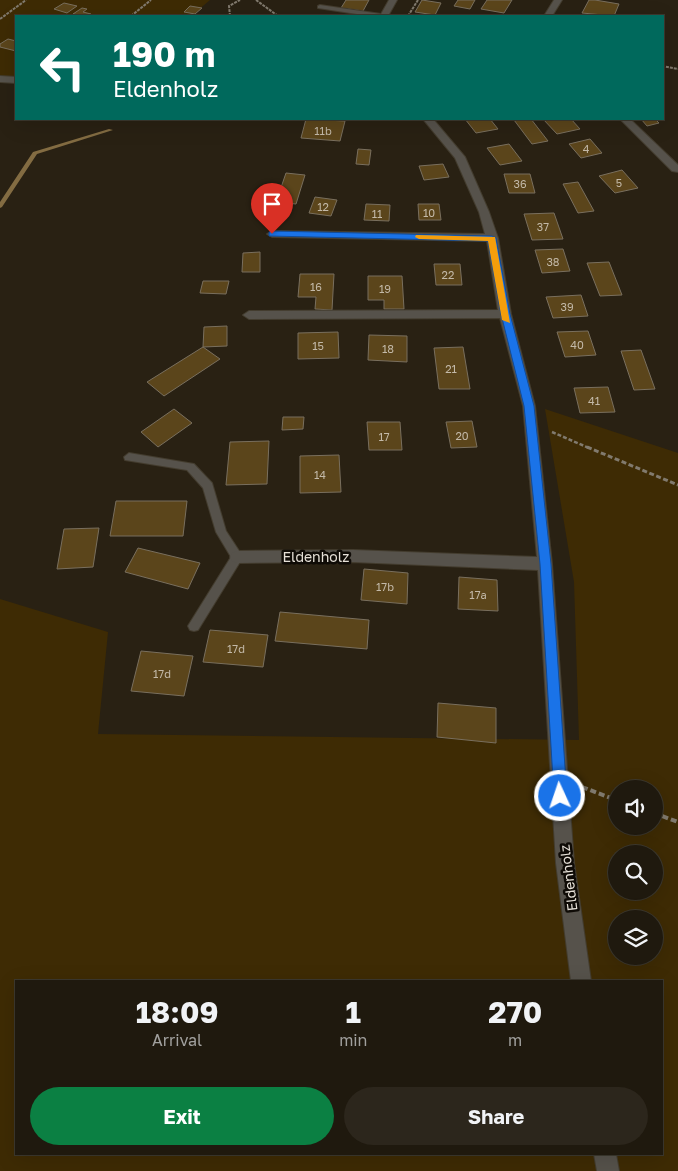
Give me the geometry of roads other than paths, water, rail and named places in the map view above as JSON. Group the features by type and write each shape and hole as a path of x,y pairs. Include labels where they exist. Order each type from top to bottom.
{"street":[{"path":"384,15 393,0"},
{"path":"549,15 558,0"},
{"path":"0,79 15,80"},
{"name":"Eldenholz","path":"429,120 460,157 484,212 492,238 505,314 529,406 546,564 565,863 581,980"},
{"path":"626,120 676,169"},
{"path":"272,234 492,238"},
{"path":"249,315 505,314"},
{"name":"Eldenholz","path":"237,558 287,555 374,556 546,564"},
{"path":"605,1155 608,1171"}],"lane":[{"path":"320,7 376,15"},
{"path":"129,457 190,468 208,486 221,532 237,558 194,626"}],"waterway":[{"path":"0,206 35,153 111,130"}]}
